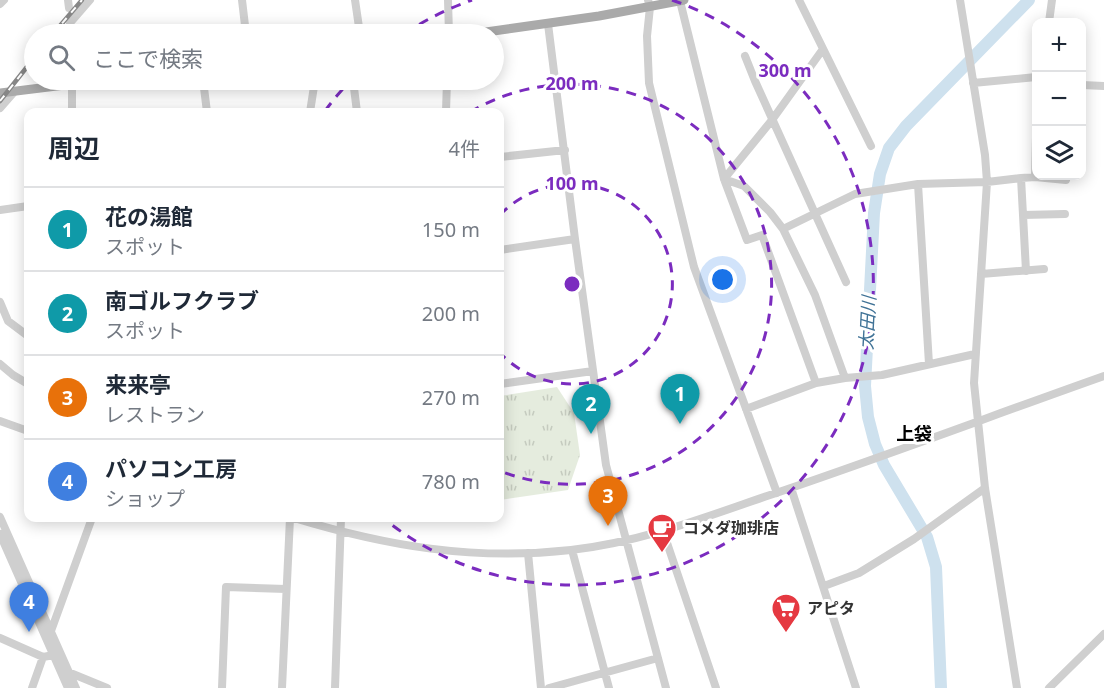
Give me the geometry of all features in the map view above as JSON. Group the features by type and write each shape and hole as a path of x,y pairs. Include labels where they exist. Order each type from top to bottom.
{"main road":[{"path":"504,30 682,0"},
{"path":"0,93 26,90"}],"street":[{"path":"0,4 4,0"},
{"path":"70,24 90,0"},
{"path":"242,0 245,24"},
{"path":"355,0 359,24"},
{"path":"448,0 449,24"},
{"path":"682,0 724,179 747,240 762,235 816,383"},
{"path":"799,0 871,146"},
{"path":"960,0 985,155 987,182 975,354 974,383 977,421 985,488 1017,688"},
{"path":"1050,18 1052,0"},
{"path":"649,4 647,36 649,82 694,267 777,493"},
{"path":"548,24 606,465 666,688"},
{"path":"724,179 772,120 823,49"},
{"path":"745,56 813,214 846,282"},
{"path":"973,83 1032,77"},
{"path":"1086,85 1104,86"},
{"path":"72,90 72,108"},
{"path":"204,90 206,108"},
{"path":"311,108 313,90"},
{"path":"354,90 356,108"},
{"path":"446,108 447,90"},
{"path":"0,108 14,92"},
{"path":"504,158 565,150"},
{"path":"783,229 855,194 918,184 987,182 1032,177"},
{"path":"1021,178 1026,271"},
{"path":"724,179 744,186 783,229 815,295 845,378"},
{"path":"918,184 929,364"},
{"path":"0,210 24,207"},
{"path":"1023,215 1065,214"},
{"path":"504,249 575,239"},
{"path":"981,274 1044,269"},
{"path":"0,302 8,321 24,333"},
{"path":"746,409 816,383 871,376 975,354"},
{"path":"0,364 24,382"},
{"path":"504,383 593,371"},
{"path":"307,522 340,532 436,551 481,554 572,550 663,531 872,460 1104,376"},
{"path":"0,421 24,430"},
{"path":"791,488 856,688"},
{"path":"824,586 859,573 914,539 985,488"},
{"path":"0,517 51,631 68,688"},
{"path":"51,631 91,522"},
{"path":"282,688 290,522"},
{"path":"335,688 341,522"},
{"path":"663,531 716,688"},
{"path":"0,534 57,654 76,688"},
{"path":"572,550 609,688"},
{"path":"528,553 541,688"},
{"path":"222,688 226,587 286,589"},
{"path":"1049,688 1104,634"},
{"path":"0,638 43,657 57,654"},
{"path":"32,688 43,657"},
{"path":"549,688 658,658"},
{"path":"68,672 107,688"}],"green space":[{"path":"557,387 574,413 580,455 568,490 504,499 504,395"}],"waterway":[{"name":"太田川","path":"941,688 936,567 927,537 884,465 875,444 868,417 865,386 874,213 880,174 889,148 906,126 1029,0"}],"railway":[{"path":"62,24 82,0"},
{"path":"0,101 24,71"}],"place":[{"name":"花の湯館","path":"680,424"},
{"name":"南ゴルフクラブ","path":"591,434"},
{"name":"来来亭","path":"608,526"},
{"name":"コメダ珈琲店","path":"662,554"},
{"name":"パソコン工房","path":"29,632"},
{"name":"アピタ","path":"786,634"}],"district":[{"name":"上袋","path":"914,434"}]}
